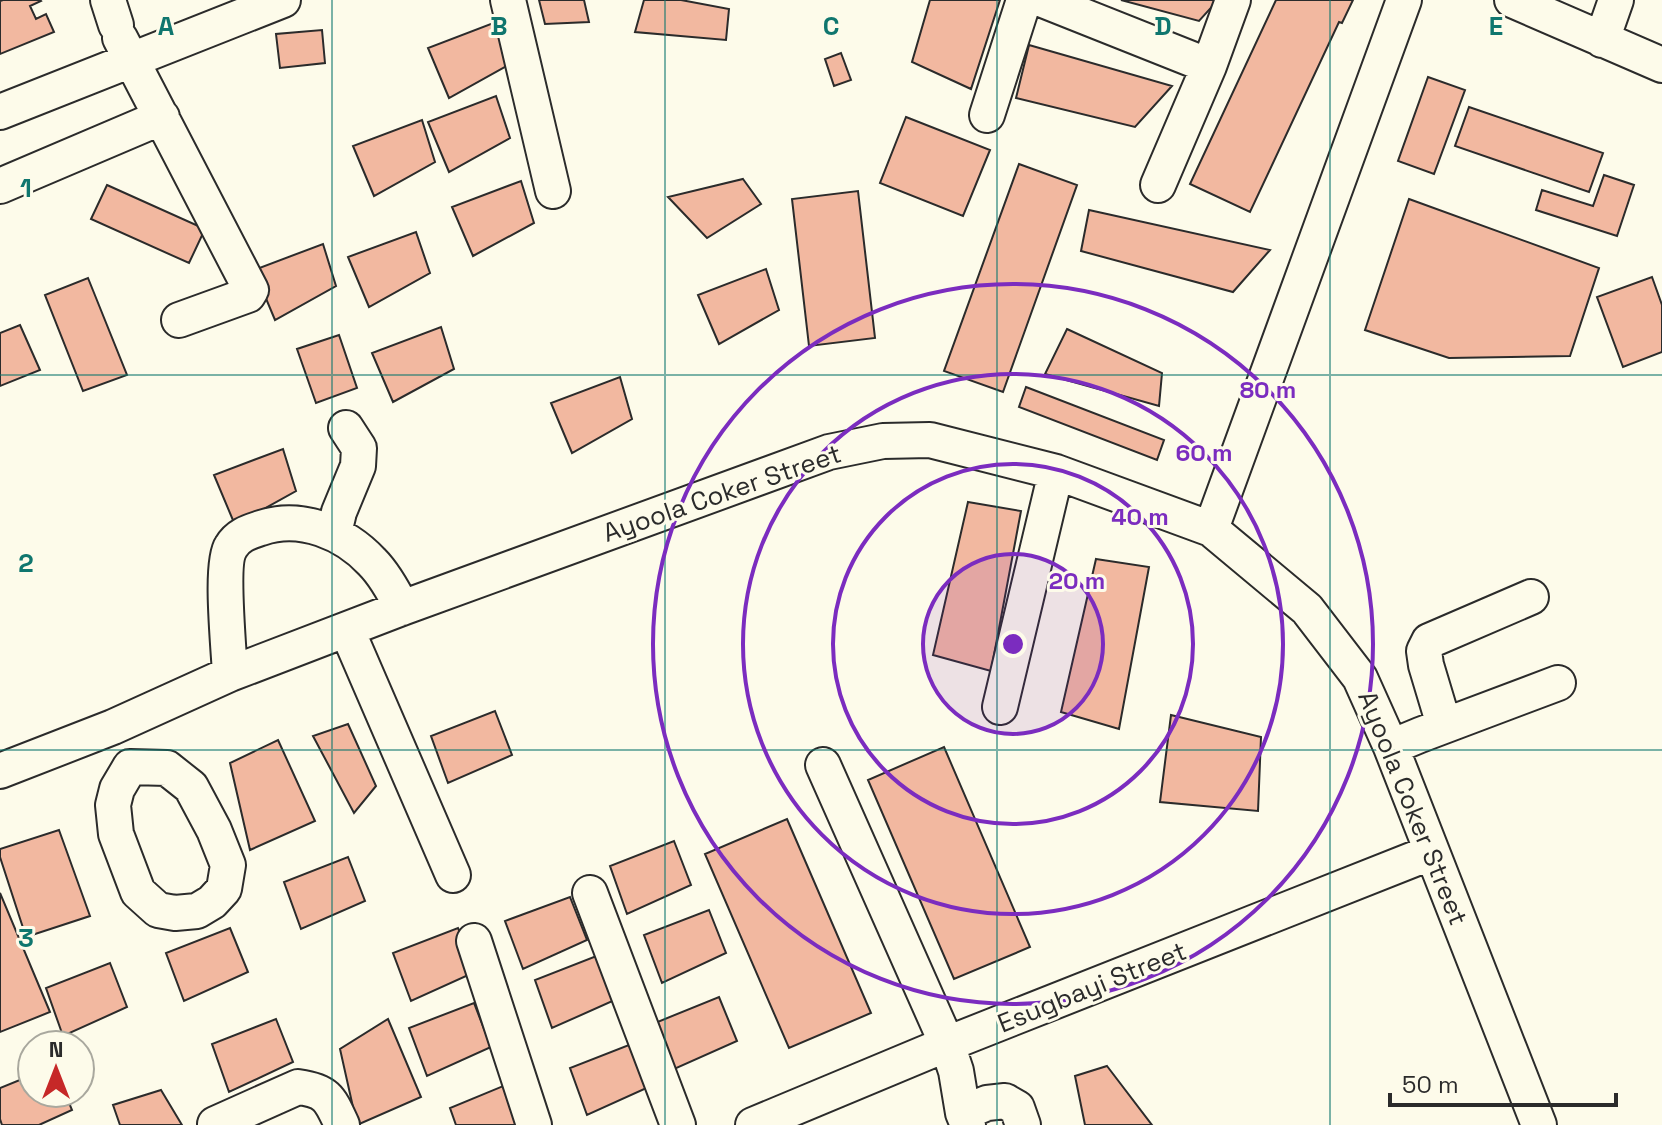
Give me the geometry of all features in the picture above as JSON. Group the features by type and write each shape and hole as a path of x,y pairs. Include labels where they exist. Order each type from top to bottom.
{"street":[{"path":"0,112 119,31 283,0"},
{"path":"508,0 553,191"},
{"path":"987,115 1024,0"},
{"path":"1043,0 1209,66"},
{"path":"1158,185 1209,66 1233,0"},
{"path":"1211,529 1404,0"},
{"path":"1512,0 1662,65"},
{"path":"1602,40 1616,0"},
{"path":"119,31 251,290 248,295 179,320"},
{"path":"0,186 162,117"},
{"path":"334,533 358,466 359,448 346,428"},
{"name":"Ayoola Coker Street","path":"0,771 113,727 230,674 829,452 883,441 930,440 1056,472 1211,529 1307,609 1360,678 1391,747 1539,1125"},
{"path":"1000,707 1056,472"},
{"path":"230,674 225,567 229,548 241,535 268,526 292,524 334,533 371,561 388,582 402,608"},
{"path":"1444,725 1426,665 1424,651 1429,641 1531,597"},
{"path":"347,630 453,875"},
{"path":"1391,747 1558,683"},
{"path":"113,727 130,767"},
{"path":"823,765 952,1058 965,1119 987,1103 1005,1101 1017,1108 1023,1125"},
{"name":"Esugbayi Street","path":"753,1125 952,1058 1432,852"},
{"path":"590,893 678,1125"},
{"path":"474,941 534,1125"},
{"path":"215,1124 298,1087 313,1089 330,1099 342,1125"}],"building":[{"path":"40,0 30,6 36,19 46,14 54,32 0,54 0,1"},
{"path":"539,0 584,0 589,22 545,24"},
{"path":"644,0 681,0 729,9 726,40 635,32"},
{"path":"930,0 1000,0 971,89 912,62"},
{"path":"1121,0 1218,0 1199,21"},
{"path":"1276,0 1353,0 1342,23 1339,22 1250,212 1190,184"},
{"path":"496,22 510,64 449,98 428,48"},
{"path":"322,30 325,63 280,68 276,34"},
{"path":"1029,45 1172,86 1135,127 1016,98"},
{"path":"841,53 851,80 834,86 825,59"},
{"path":"1428,77 1465,90 1434,174 1398,161"},
{"path":"496,96 510,138 449,172 428,122"},
{"path":"1469,107 1603,153 1589,192 1455,146"},
{"path":"906,117 990,150 963,216 880,183"},
{"path":"422,120 435,162 374,196 353,146"},
{"path":"1019,164 1077,185 1003,392 944,371"},
{"path":"1604,175 1634,185 1617,236 1536,210 1542,190 1593,206"},
{"path":"743,179 761,204 707,238 668,197"},
{"path":"521,181 534,223 473,256 452,207"},
{"path":"107,185 205,229 189,263 91,219"},
{"path":"858,191 875,338 809,346 792,199"},
{"path":"1409,199 1599,268 1570,356 1449,358 1365,330"},
{"path":"1089,210 1270,250 1233,292 1081,251"},
{"path":"416,232 430,273 369,307 348,257"},
{"path":"323,244 336,286 275,320 254,270"},
{"path":"766,269 779,310 719,344 698,295"},
{"path":"1652,277 1662,305 1662,352 1623,367 1597,297"},
{"path":"88,278 127,375 83,391 45,295"},
{"path":"20,325 40,370 0,386 0,333"},
{"path":"441,327 454,369 393,402 372,353"},
{"path":"1067,329 1162,373 1159,406 1045,374"},
{"path":"339,335 357,388 316,403 297,349"},
{"path":"620,377 632,419 572,453 551,403"},
{"path":"1026,387 1164,440 1157,460 1019,407"},
{"path":"283,449 296,491 235,525 214,475"},
{"path":"968,502 1021,511 991,671 933,655"},
{"path":"1096,559 1149,567 1119,729 1061,712"},
{"path":"495,711 512,755 448,783 431,736"},
{"path":"1171,715 1261,737 1258,811 1160,802"},
{"path":"348,724 376,786 354,813 313,736"},
{"path":"278,740 315,821 250,850 230,763"},
{"path":"944,747 1030,947 954,979 868,780"},
{"path":"787,819 871,1013 789,1048 705,854"},
{"path":"59,830 90,916 26,937 0,849"},
{"path":"674,841 691,885 627,914 610,866"},
{"path":"348,857 365,901 301,929 284,882"},
{"path":"0,893 50,1012 0,1032"},
{"path":"570,897 587,940 523,969 505,921"},
{"path":"709,910 726,953 662,983 644,935"},
{"path":"230,928 248,972 184,1001 166,953"},
{"path":"458,928 475,972 411,1001 393,953"},
{"path":"599,955 617,999 552,1028 535,980"},
{"path":"110,963 127,1007 78,1029 61,1029 46,988"},
{"path":"719,997 737,1041 672,1070 655,1023"},
{"path":"474,1003 491,1047 427,1076 409,1028"},
{"path":"276,1019 293,1062 229,1092 212,1044"},
{"path":"388,1019 421,1097 357,1125 340,1049"},
{"path":"634,1043 651,1086 587,1115 570,1068"},
{"path":"1107,1066 1152,1125 1085,1125 1075,1076"},
{"path":"16,1082 16,1109 72,1110 39,1125 2,1125 0,1088"},
{"path":"513,1082 530,1125 456,1125 450,1108"},
{"path":"161,1090 182,1125 120,1125 113,1105"}]}
